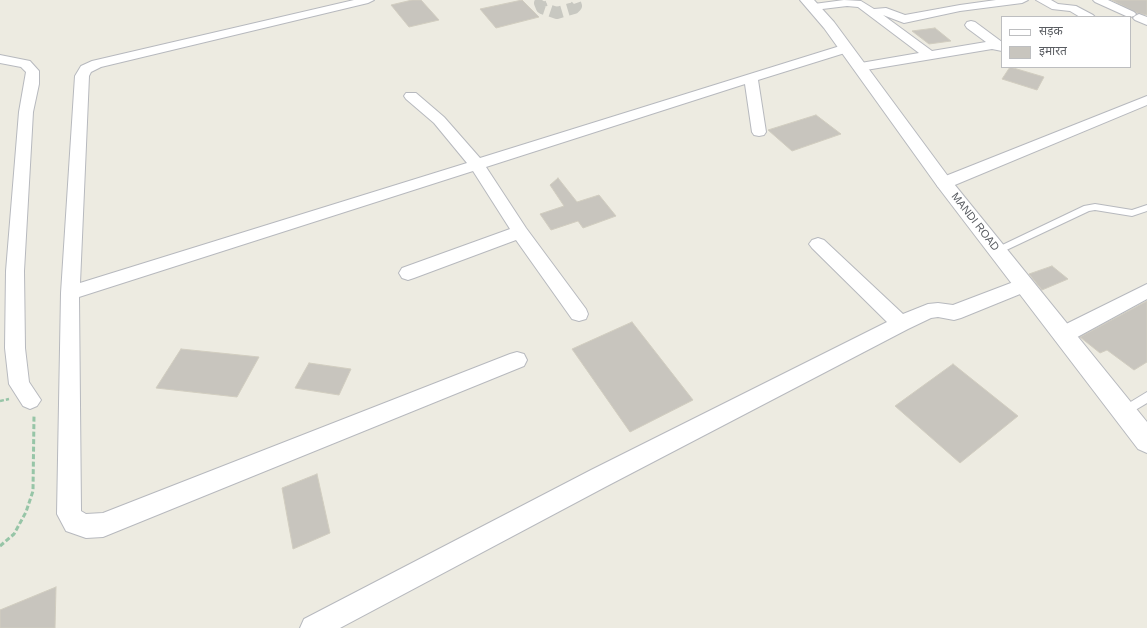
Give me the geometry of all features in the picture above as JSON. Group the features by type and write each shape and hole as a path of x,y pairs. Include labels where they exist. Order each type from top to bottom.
{"street":[{"path":"368,0 97,64 86,69 82,76 70,292 69,514 75,523 86,526 103,525 517,360"},
{"path":"874,12 886,11 904,19 984,2 1022,0"},
{"path":"1042,0 1056,7 1072,8 1087,16"},
{"path":"1099,0 1139,18"},
{"path":"810,3 862,2 929,55"},
{"name":"MANDI ROAD","path":"810,3 860,67 944,183 1147,441"},
{"path":"971,25 1000,46"},
{"path":"860,67 929,55 1000,46"},
{"path":"70,292 844,48"},
{"path":"0,59 25,64 34,71 26,112 15,278 15,348 19,384 30,400"},
{"path":"751,77 759,132"},
{"path":"411,96 439,120 476,164 520,232 579,314"},
{"path":"944,183 1147,100"},
{"path":"408,273 520,232"},
{"path":"818,244 901,324"},
{"path":"313,628 599,478 901,324 928,311 938,310 954,313 1024,285"},
{"path":"1063,335 1147,291"}],"lane":[{"path":"997,251 1087,208 1132,213 1147,208"},
{"path":"1124,412 1147,397"}],"path":[{"path":"0,401 18,398 30,400 34,405 33,491 26,512 14,534 0,546"}],"building":[{"path":"412,0 421,0 439,20 409,27 391,5"},
{"path":"522,0 539,17 496,28 480,9"},
{"path":"1112,0 1147,0 1147,15 1137,13"},
{"path":"935,28 951,41 929,44 912,31"},
{"path":"1009,68 1044,77 1037,90 1002,79"},
{"path":"816,115 841,134 792,151 768,130"},
{"path":"558,178 577,202 599,195 616,216 583,228 578,221 551,230 540,214 564,206 550,185"},
{"path":"1052,266 1068,279 1042,290 1029,274"},
{"path":"1147,301 1147,362 1134,370 1107,350 1100,353 1080,337"},
{"path":"632,322 693,400 630,432 572,349"},
{"path":"181,349 259,357 237,397 156,388"},
{"path":"309,363 351,369 339,395 295,388"},
{"path":"953,364 1018,416 960,463 895,406"},
{"path":"317,474 330,533 293,549 282,488"},
{"path":"56,587 55,628 0,628 0,610"}],"tunnel":[{"path":"542,0 540,3 542,8 557,13 574,8 576,6 574,0"}]}
